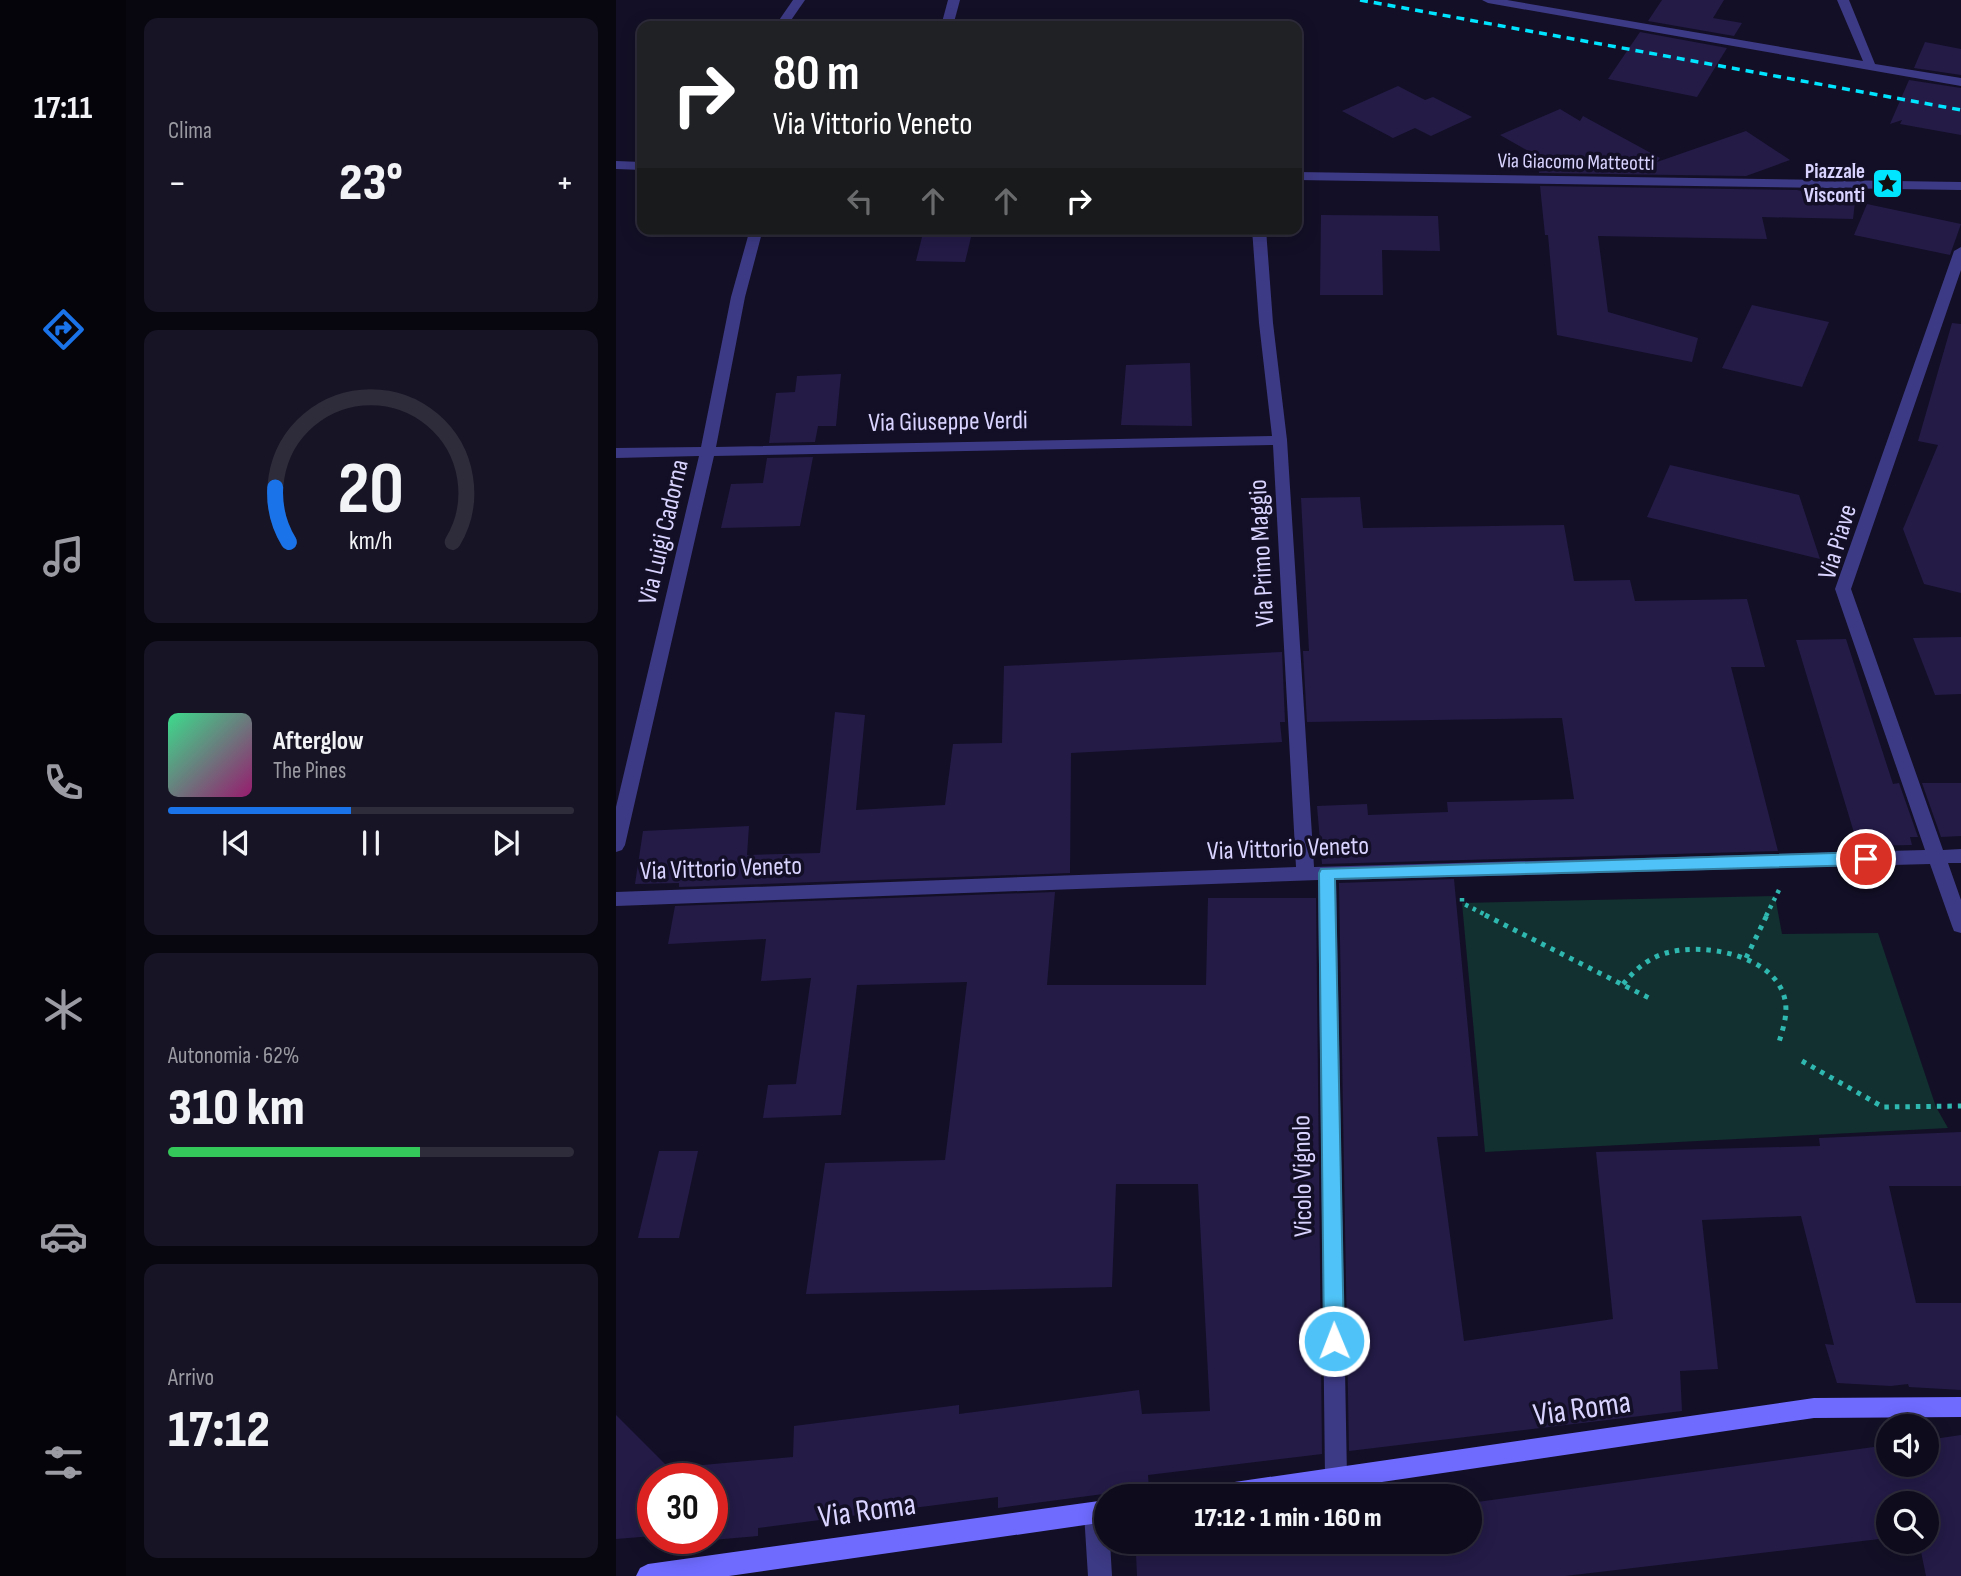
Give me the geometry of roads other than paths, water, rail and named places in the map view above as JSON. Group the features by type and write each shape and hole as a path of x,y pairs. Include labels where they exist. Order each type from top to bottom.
{"street":[{"path":"784,21 799,0"},
{"path":"948,21 954,0"},
{"path":"1488,0 1961,82"},
{"path":"1843,0 1871,67"},
{"path":"616,165 637,166"},
{"name":"Via Giacomo Matteotti","path":"1302,176 1961,186"},
{"name":"Via Luigi Cadorna","path":"616,845 708,451 738,297 755,235"},
{"name":"Via Primo Maggio","path":"1260,235 1280,440 1305,874"},
{"name":"Via Piave","path":"1961,251 1843,589 1961,926"},
{"name":"Via Giuseppe Verdi","path":"616,453 1280,440"},
{"name":"Via Vittorio Veneto","path":"616,899 1327,873 1961,856"},
{"name":"Vicolo Vignolo","path":"1327,873 1336,1478"},
{"name":"Via Roma","path":"1295,1484 1814,1408 1961,1407"},
{"name":"Via Roma","path":"648,1576 1094,1513"},
{"name":"Via Roma","path":"1100,1554 1100,1576"}],"railway":[{"path":"1360,0 1961,110"}],"place":[{"name":"Piazzale Visconti","path":"1888,183"}]}
